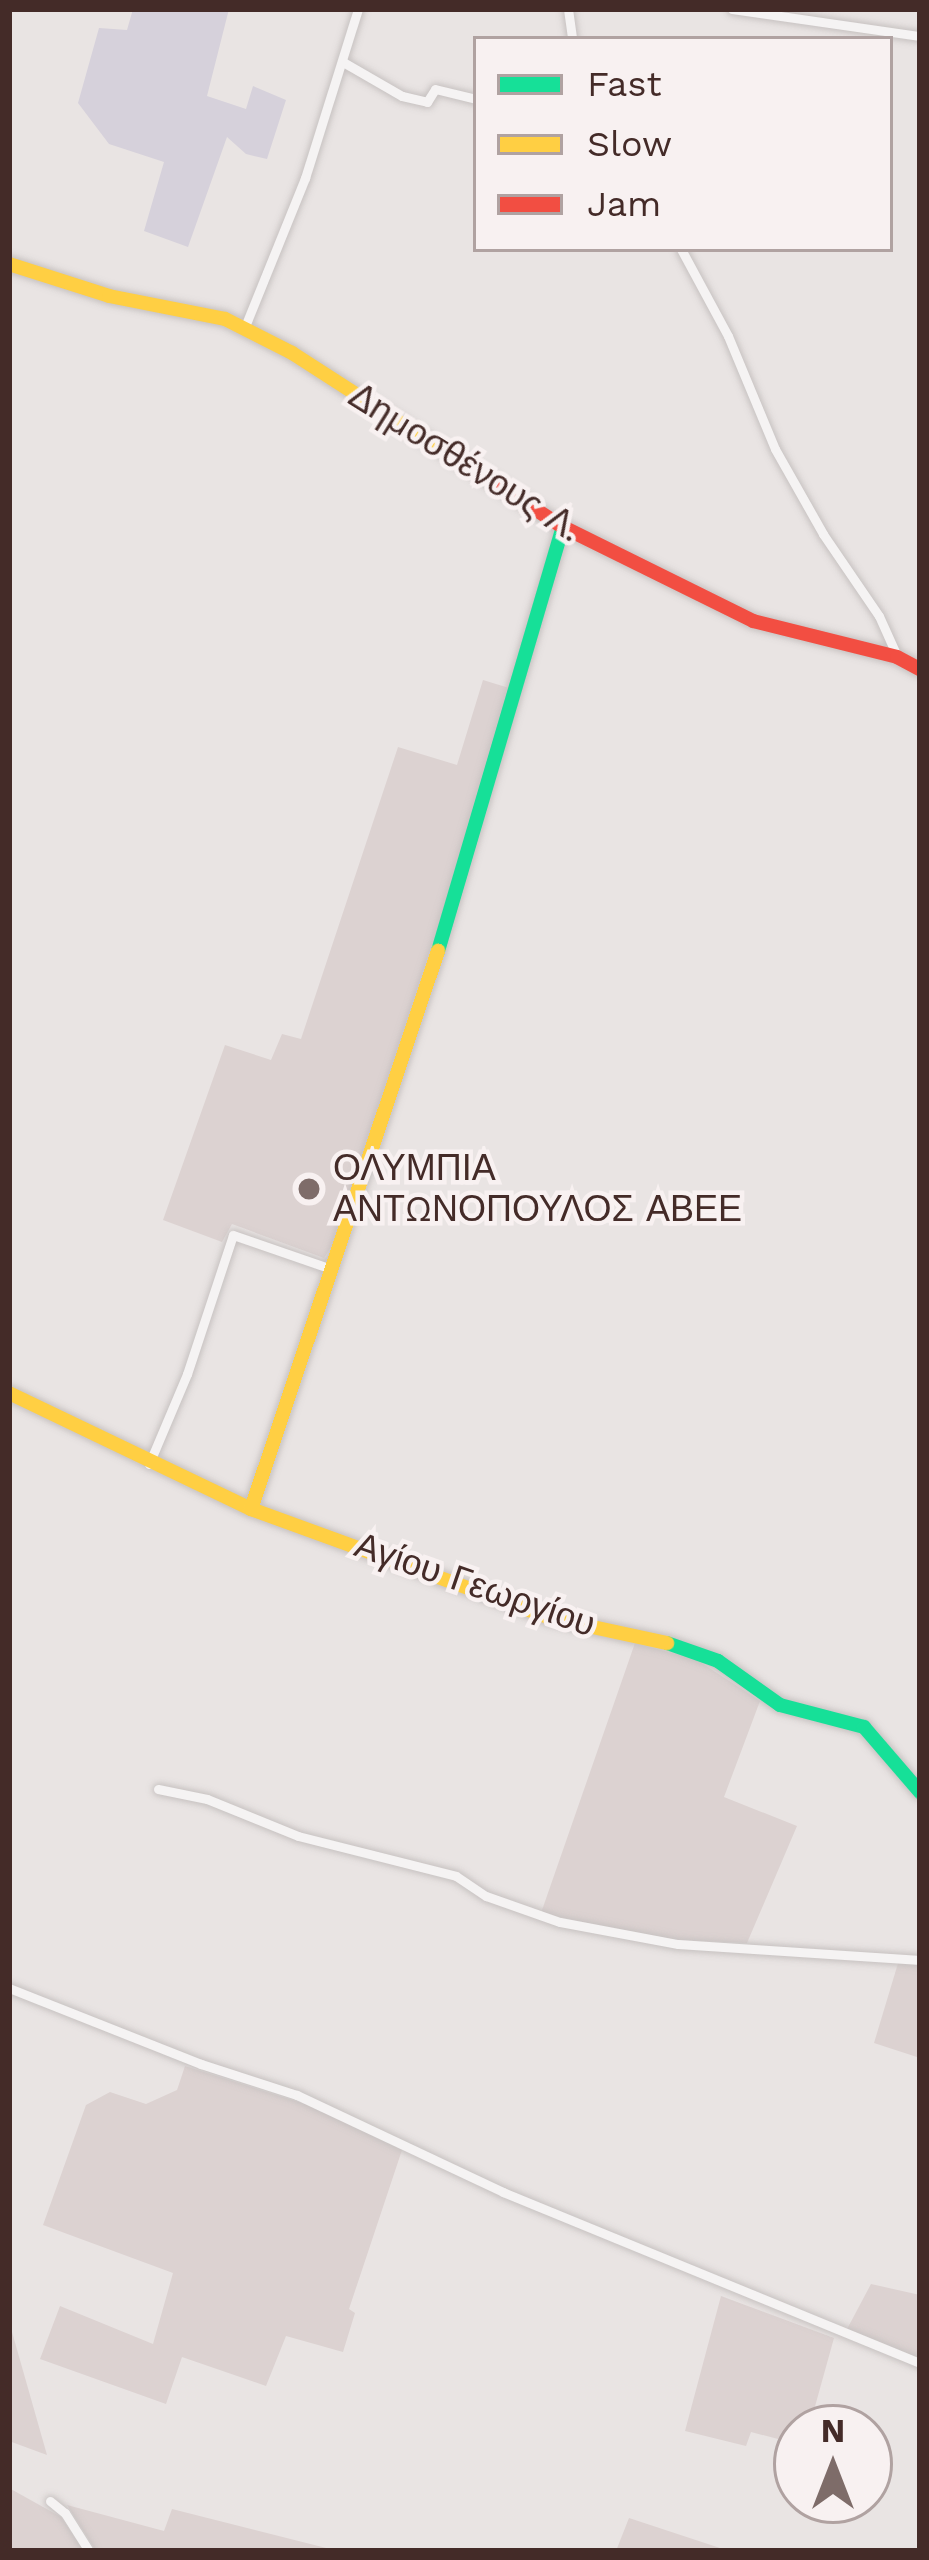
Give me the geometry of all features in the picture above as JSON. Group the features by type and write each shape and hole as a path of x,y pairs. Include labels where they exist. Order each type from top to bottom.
{"street":[{"path":"244,329 305,178 358,9"},
{"path":"732,9 920,36"},
{"path":"343,62 402,96 427,102 435,89 473,98"},
{"path":"683,252 728,336 776,449 823,534 879,616 897,657"},
{"name":"Δημοσθένους Λ.","path":"9,265 244,329 292,353 563,527 753,621 897,657 920,669"},
{"path":"251,1509 476,833 563,527"},
{"path":"149,1464 187,1374 232,1235 332,1269"},
{"name":"Αγίου Γεωργίου","path":"9,1394 251,1509 551,1618 692,1650 780,1705 864,1727 920,1792"},
{"path":"158,1789 207,1799 298,1836 456,1876 486,1896 560,1922 678,1944 920,1960"},
{"path":"9,1988 200,2064 297,2095 523,2201 920,2363"},
{"path":"50,2501 65,2512 89,2551"}],"shaded area":[{"path":"133,9 229,9 207,96 246,109 253,86 286,100 267,159 246,154 227,137 188,247 144,231 164,162 109,144 78,103 99,28 127,30"},
{"path":"483,680 509,688 482,792 335,1241 324,1258 232,1224 222,1242 163,1220 225,1045 271,1060 282,1034 301,1039 398,747 457,765"},
{"path":"635,1643 697,1660 760,1701 724,1797 797,1826 747,1943 661,1939 541,1913"},
{"path":"899,1960 920,1964 920,2058 874,2043"},
{"path":"185,2066 308,2105 402,2150 349,2309 355,2313 343,2352 286,2336 266,2386 182,2357 166,2404 40,2359 60,2306 153,2344 173,2273 43,2225 86,2105 110,2092 146,2104 177,2090"},
{"path":"871,2284 920,2295 920,2359 846,2331"},
{"path":"721,2296 834,2338 816,2404 773,2404 773,2438 751,2432 746,2446 685,2431"},
{"path":"12,2332 47,2455 9,2441"},
{"path":"9,2488 61,2517 84,2551 9,2551"},
{"path":"67,2505 164,2531 172,2509 338,2551 96,2551"},
{"path":"629,2518 717,2547 728,2551 616,2551"}],"traffic: fast":[{"path":"438,951 563,527"},
{"path":"667,1643 718,1661 780,1705 864,1727 920,1792"}],"traffic: slow":[{"path":"9,264 109,296 225,319 292,353 466,465"},
{"path":"251,1509 438,951"},
{"path":"9,1393 251,1509 551,1618 667,1643"}],"traffic: jam":[{"path":"466,465 563,527 753,621 897,657 920,669"}],"place":[{"name":"ΟΛΥΜΠΙΑ ΑΝΤΩΝΟΠΟΥΛΟΣ ΑΒΕΕ","path":"309,1189"}]}
